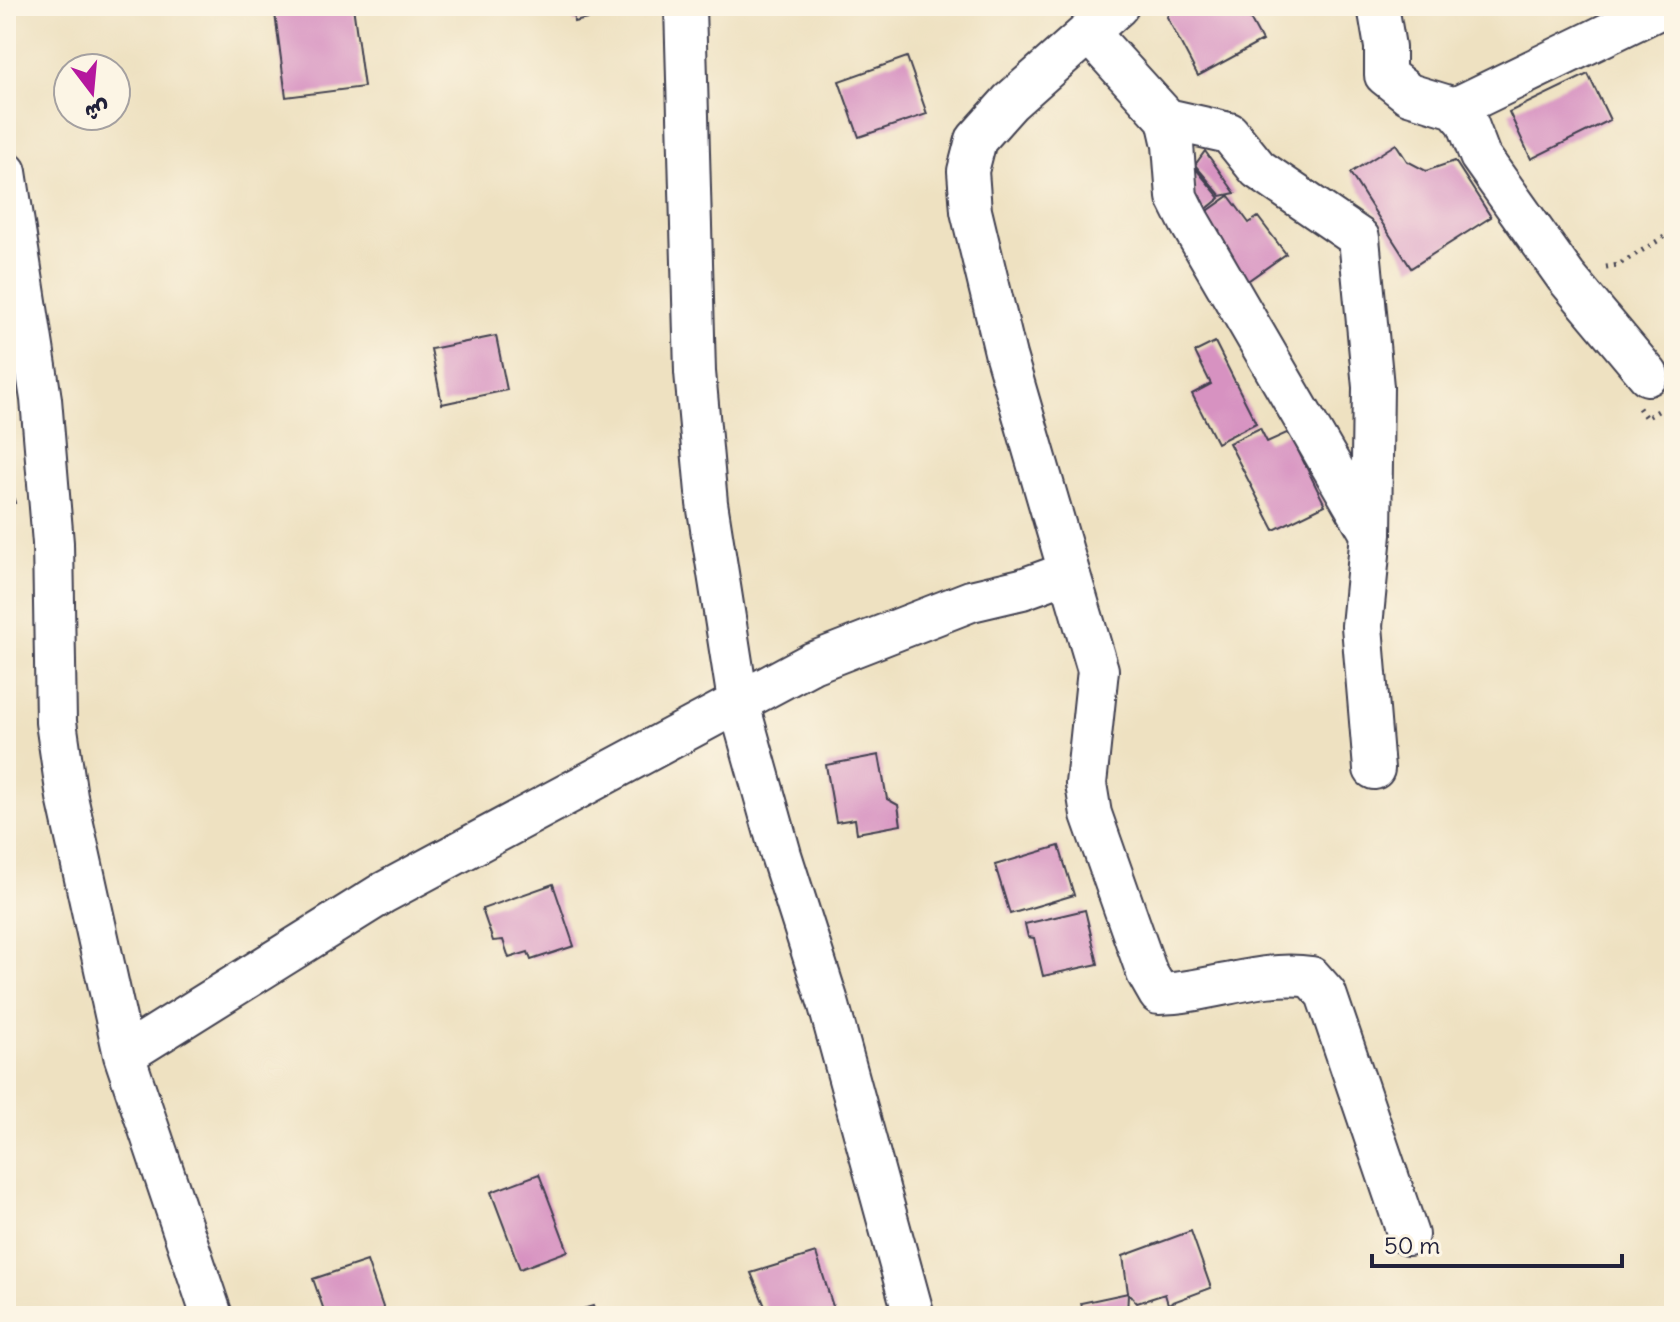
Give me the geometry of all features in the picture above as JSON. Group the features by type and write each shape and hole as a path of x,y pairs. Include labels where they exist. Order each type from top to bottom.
{"street":[{"path":"685,6 695,372 707,503 738,701 781,855 828,1002 914,1316"},
{"path":"1118,6 1010,102 976,140 968,171 971,211 1006,356 1098,670 1086,784 1091,814 1147,973 1159,994 1193,994 1288,973 1311,977 1326,994 1408,1235"},
{"path":"1378,6 1385,47 1385,75 1409,94 1455,108 1467,122 1480,156 1566,277 1648,375"},
{"path":"1455,108 1665,6"},
{"path":"1088,32 1167,119 1173,145 1177,197 1371,534"},
{"path":"1167,119 1229,133 1258,169 1359,238 1373,387 1371,534 1362,626 1374,769"},
{"path":"6,172 41,399 53,543 56,722 67,797 124,1055 212,1316"},
{"path":"124,1055 383,893 738,701 826,657 971,601 1022,589 1069,572"}],"path":[{"path":"1566,277 1618,265 1674,231"}],"building":[{"path":"274,6 353,6 364,87 286,97"},
{"path":"573,6 621,6 622,11 574,22"},
{"path":"1172,6 1243,6 1262,41 1198,76 1167,17"},
{"path":"907,57 927,114 859,137 839,81"},
{"path":"1588,74 1610,120 1531,159 1509,112"},
{"path":"1396,144 1407,161 1426,171 1455,161 1491,217 1411,268 1350,173"},
{"path":"1205,151 1235,193 1221,196 1195,165"},
{"path":"1196,169 1220,198 1194,219 1195,173"},
{"path":"1229,196 1249,223 1258,217 1286,254 1239,287 1192,222"},
{"path":"496,336 507,390 442,404 431,349"},
{"path":"1215,342 1256,423 1217,443 1192,394 1211,384 1195,352"},
{"path":"1260,428 1267,442 1289,432 1325,505 1274,530 1229,443"},
{"path":"6,466 15,503 6,505"},
{"path":"879,755 887,799 898,805 901,825 857,833 855,819 836,822 826,765"},
{"path":"1059,846 1074,895 1010,914 995,865"},
{"path":"553,884 574,946 531,960 528,952 509,958 503,940 493,941 482,909"},
{"path":"1085,910 1098,964 1043,976 1034,938 1028,937 1025,924"},
{"path":"539,1174 568,1251 520,1269 491,1192"},
{"path":"1191,1231 1211,1288 1168,1304 1165,1294 1137,1303 1128,1293 1123,1256"},
{"path":"816,1253 836,1316 769,1316 751,1273"},
{"path":"367,1261 386,1316 326,1316 313,1279"},
{"path":"1128,1293 1127,1316 1084,1316 1081,1303"},
{"path":"593,1306 597,1316 563,1315"}]}
